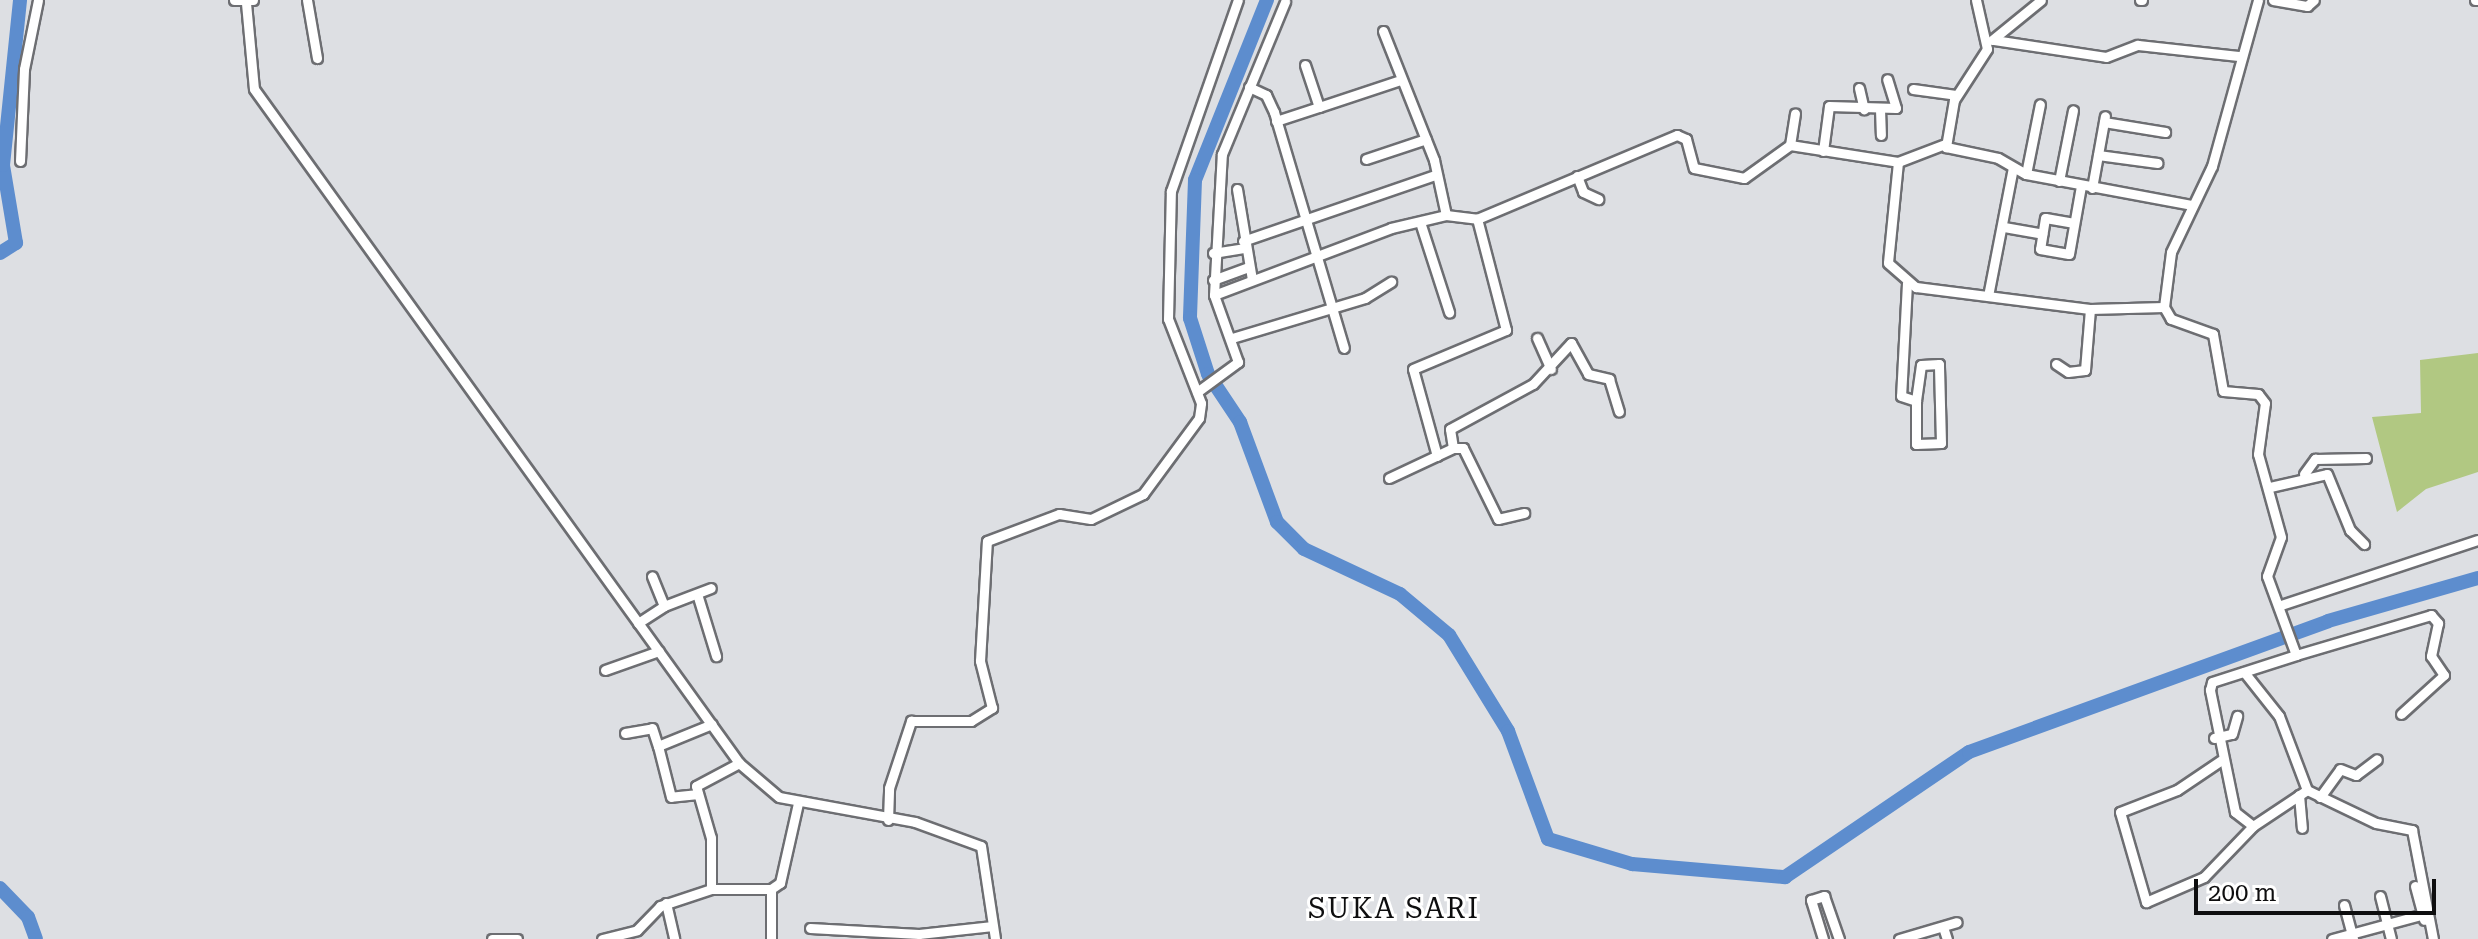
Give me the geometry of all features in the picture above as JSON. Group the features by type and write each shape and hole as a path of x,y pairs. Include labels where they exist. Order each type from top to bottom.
{"street":[{"path":"20,161 24,69 38,0"},
{"path":"234,0 249,2 254,89 739,763 774,794 798,803 888,820 981,846 995,939"},
{"path":"307,0 317,58"},
{"path":"888,820 889,788 911,721 971,721 992,708 980,657 987,541 1059,514 1091,519 1143,494 1195,428 1201,390 1168,319 1171,191 1238,0"},
{"path":"1945,144 1956,95 1986,50 1989,40 1976,0"},
{"path":"1989,40 2041,0"},
{"path":"2258,0 2238,56 2212,166 2171,252 2164,307 2171,319 2213,334 2219,388 2260,395 2266,421 2257,441 2270,487 2281,546 2267,576 2281,605 2294,651"},
{"path":"2273,0 2307,6 2314,0"},
{"path":"1201,390 1238,362 1232,338 1214,295 1213,253 1219,166 1285,2"},
{"path":"1383,31 1426,139 1446,215"},
{"path":"1989,40 2106,57 2138,45 2238,56"},
{"path":"1305,65 1319,107"},
{"path":"1823,151 1829,106 1896,108 1887,79"},
{"path":"1276,121 1400,80"},
{"path":"1249,87 1266,95 1276,121 1344,348"},
{"path":"1859,88 1864,109"},
{"path":"1913,89 1956,95"},
{"path":"1833,94 1836,107"},
{"path":"2026,174 2040,104"},
{"path":"1880,109 1881,135"},
{"path":"2059,181 2073,110"},
{"path":"1214,295 1316,251 1446,215 1477,219 1681,135 1697,170 1751,178 1790,145 1795,113"},
{"path":"2092,188 2105,119 2165,132"},
{"path":"1366,159 1426,139"},
{"path":"1790,145 1898,162 1945,144 2026,174 2191,205"},
{"path":"2098,155 2157,163"},
{"path":"1898,162 1888,263 1907,283 2090,309 2164,307"},
{"path":"1988,296 2013,167"},
{"path":"1213,253 1435,175"},
{"path":"1577,176 1583,192 1598,199"},
{"path":"2074,223 2045,218 2040,249 2069,254 2081,186"},
{"path":"1237,189 1252,280"},
{"path":"1437,456 1413,369 1506,330 1477,219"},
{"path":"1420,222 1449,312"},
{"path":"2004,227 2042,234"},
{"path":"1213,280 1248,267"},
{"path":"1232,338 1391,282"},
{"path":"1907,283 1901,396 1916,401"},
{"path":"2056,364 2068,372 2085,370 2090,309"},
{"path":"1537,338 1551,369"},
{"path":"1453,448 1450,429 1551,369 1574,344 1588,374 1609,379 1619,411"},
{"path":"1922,363 1939,364 1941,443 1915,442 1916,401 1922,363"},
{"path":"1389,478 1453,448 1463,448 1498,519 1524,513"},
{"path":"2304,474 2315,459 2366,458"},
{"path":"2270,487 2304,474 2327,474 2350,530 2364,544"},
{"path":"2281,605 2478,540"},
{"path":"652,576 664,606"},
{"path":"638,623 664,606 698,597 711,588"},
{"path":"698,597 716,656"},
{"path":"2253,826 2235,812 2223,759 2214,738 2212,682 2294,651 2431,615 2438,623 2430,649 2444,675 2401,714"},
{"path":"605,670 659,651"},
{"path":"2244,672 2279,716 2303,793 2302,828"},
{"path":"2214,738 2232,734 2237,716"},
{"path":"658,746 712,724"},
{"path":"625,733 652,728 671,797 698,794"},
{"path":"2223,759 2177,790 2119,813 2146,902 2204,877 2253,826 2303,793 2320,797 2376,823 2409,827 2431,939"},
{"path":"2320,797 2340,769 2356,775 2377,759"},
{"path":"711,889 711,838 698,784 739,763"},
{"path":"602,939 637,930 666,903 711,889 771,889 780,883 798,803"},
{"path":"2415,886 2426,914"},
{"path":"771,889 771,939"},
{"path":"1823,939 1811,900 1824,896 1839,939"},
{"path":"2380,896 2391,939"},
{"path":"666,903 674,939"},
{"path":"2344,905 2352,936"},
{"path":"2332,939 2426,914"},
{"path":"1899,939 1957,922"},
{"path":"810,928 919,934 993,926"},
{"path":"1943,927 1947,939"},
{"path":"492,939 517,939"}],"green space":[{"path":"2478,353 2478,472 2426,489 2397,512 2372,417 2421,413 2420,360"}],"waterway":[{"path":"0,253 16,243 3,165 20,0"},
{"path":"1267,0 1195,180 1190,318 1208,374 1240,422 1277,522 1304,549 1400,594 1449,635 1508,731 1548,839 1632,864 1785,877 1969,752 2328,621 2478,578"},
{"path":"0,888 28,917 36,939"}],"district":[{"name":"SUKA SARI","path":"1394,909"}]}
